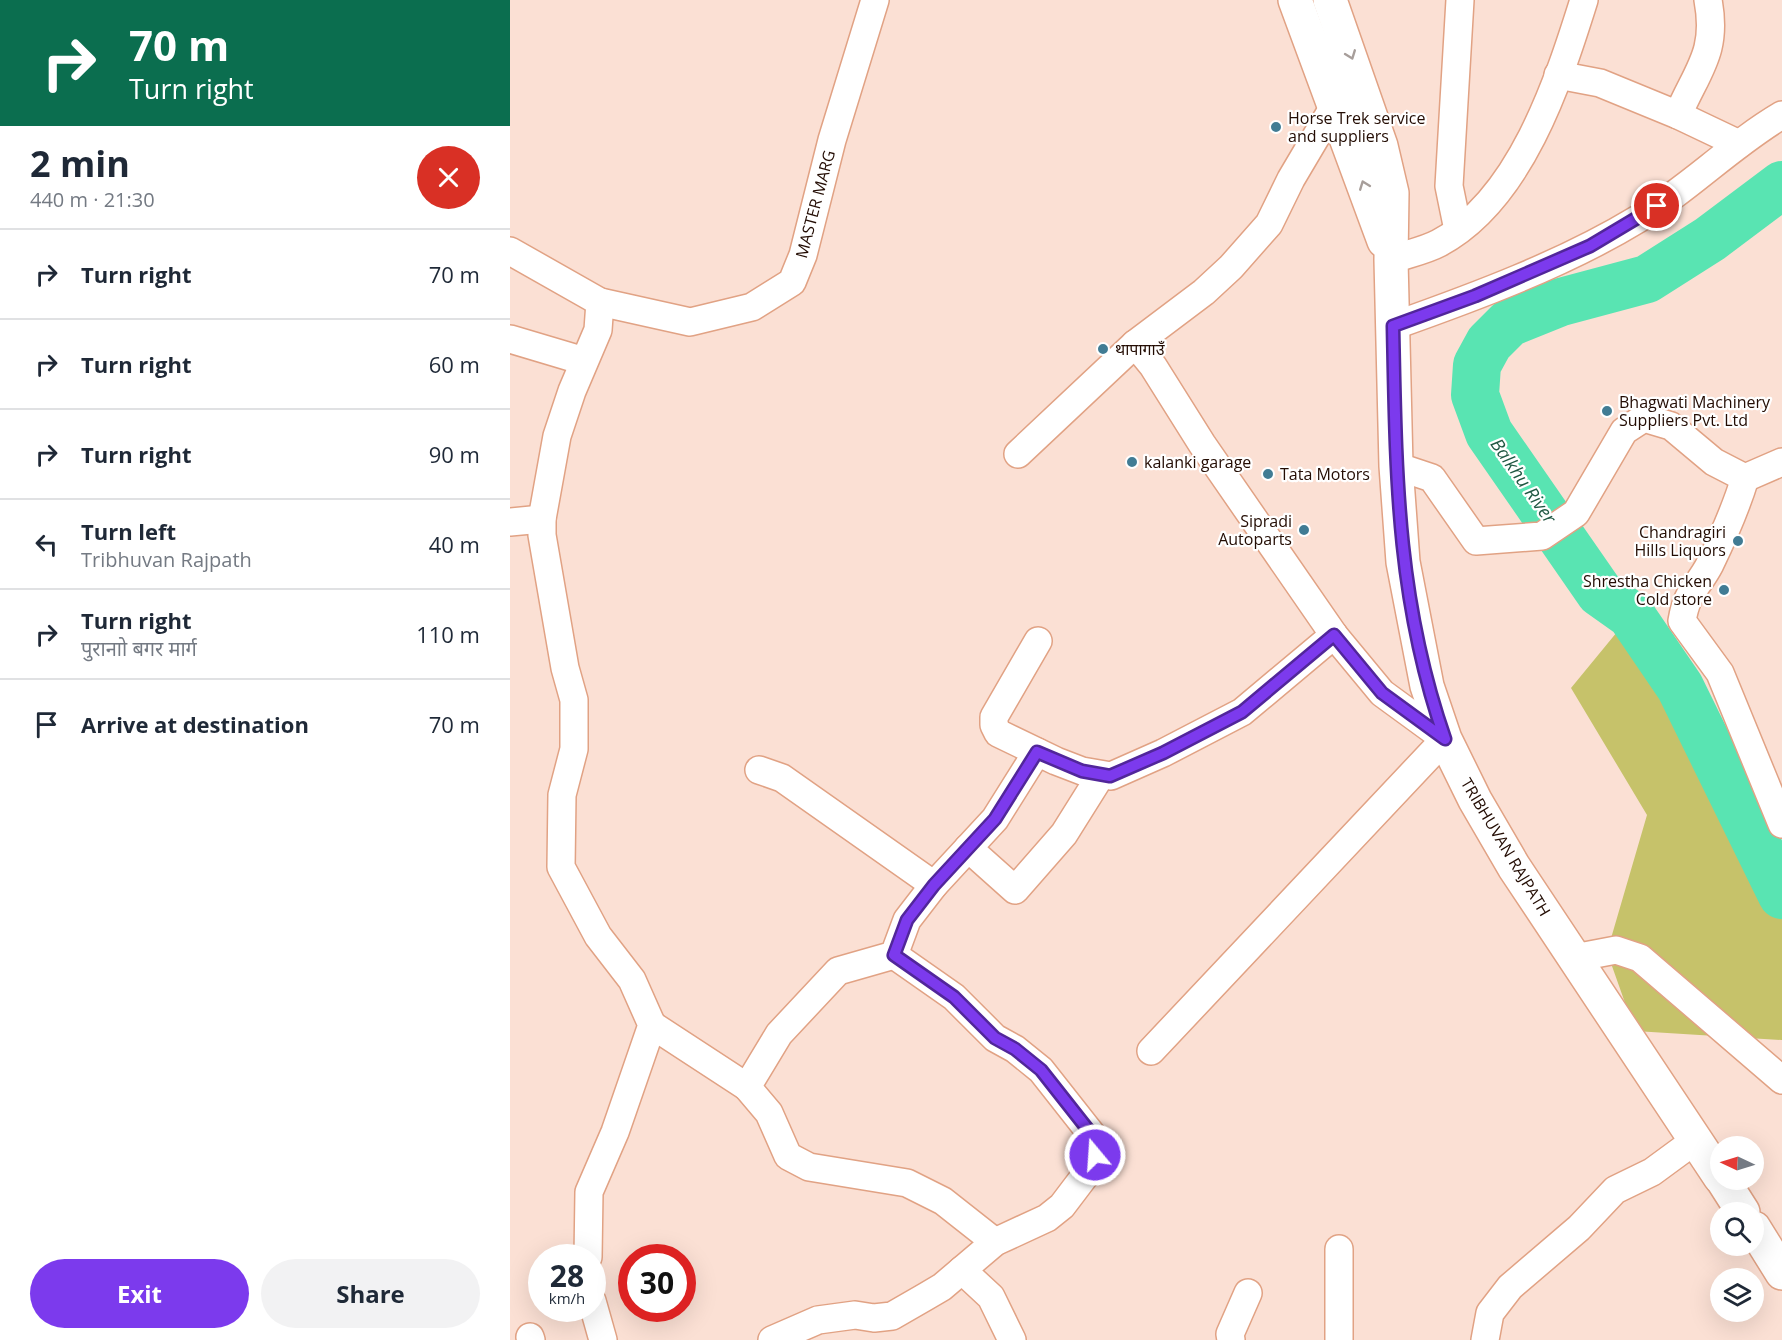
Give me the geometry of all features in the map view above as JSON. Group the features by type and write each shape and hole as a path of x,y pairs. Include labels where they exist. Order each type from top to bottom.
{"highway":[{"name":"TRIBHUVAN RAJPATH","path":"1295,0 1391,260"},
{"name":"TRIBHUVAN RAJPATH","path":"1330,0 1381,146 1392,194 1391,260 1396,466 1403,562 1414,630 1427,686 1445,739 1475,800 1574,958 1710,1161"},
{"path":"1764,1244 1782,1273"}],"street":[{"name":"MASTER MARG","path":"510,251 600,302 690,322 752,307 792,282 803,255 832,140 875,0"},
{"path":"1458,230 1449,186 1460,0"},
{"path":"1391,260 1438,244 1458,230 1497,195 1522,155 1558,75 1584,0"},
{"path":"1678,115 1702,68 1712,41 1708,0"},
{"path":"1558,75 1600,83 1678,115 1738,144"},
{"path":"1018,454 1135,344 1211,286 1232,267 1269,224 1291,179 1333,108"},
{"path":"1393,326 1475,296 1590,246 1641,218 1738,144 1782,115"},
{"path":"600,302 598,330 584,361 557,436 543,519 542,535 565,668 574,700 574,749 562,795 561,867 598,936 632,980 652,1025 747,1087 769,1113 788,1156 809,1167 907,1183 943,1202 995,1242"},
{"path":"510,339 584,361"},
{"path":"1135,344 1153,366 1202,444 1334,635 1382,693 1445,739 1151,1051"},
{"path":"1396,466 1432,477 1476,541 1542,536 1576,513 1624,431 1644,418 1671,426 1714,462 1745,478"},
{"path":"1745,478 1782,462"},
{"path":"1745,478 1735,512 1709,566 1685,600 1682,621 1720,673 1782,824"},
{"path":"510,522 543,519"},
{"path":"1038,641 994,717 994,725 998,733 1082,771 1110,776 1163,753 1242,712 1334,635"},
{"path":"894,955 907,920 934,885 995,819 1037,752"},
{"path":"759,770 782,778 934,885"},
{"path":"969,848 1016,890 1064,834 1101,775"},
{"path":"1574,958 1616,950 1640,958 1782,1080"},
{"path":"747,1087 779,1034 838,971 894,955"},
{"path":"772,1340 818,1320 855,1315 874,1318 892,1316 942,1287 995,1242 1047,1218 1062,1206 1084,1177 1095,1155 1093,1136 1041,1070 1015,1049 995,1038 954,997 894,955"},
{"path":"588,1244 589,1192 615,1132 652,1025"},
{"path":"1485,1340 1490,1313 1510,1287 1579,1228 1615,1190 1652,1172 1696,1139"},
{"path":"1339,1250 1339,1340"},
{"path":"962,1270 991,1297 1012,1340"},
{"path":"1231,1340 1230,1334 1248,1293"},
{"path":"598,1322 603,1340"}],"shaded area":[{"path":"1631,615 1738,856 1782,911 1782,1040 1635,1031 1607,952 1647,815 1571,688"}],"waterway":[{"name":"Balkhu River","path":"1782,185 1710,239 1647,279 1561,302 1509,323 1489,343 1477,365 1475,395 1489,433 1600,593 1631,615 1680,687 1782,895"}],"place":[{"name":"Horse Trek service and suppliers","path":"1276,127"},
{"name":"थापागाउँ","path":"1103,349"},
{"name":"Bhagwati Machinery Suppliers Pvt. Ltd","path":"1607,411"},
{"name":"kalanki garage","path":"1132,462"},
{"name":"Tata Motors","path":"1268,474"},
{"name":"Sipradi Autoparts","path":"1304,530"},
{"name":"Chandragiri Hills Liquors","path":"1738,541"},
{"name":"Shrestha Chicken Cold store","path":"1724,590"}],"route":[{"path":"1095,1155 1093,1136 1041,1070 1015,1049 995,1038 954,997 894,955 907,920 934,885 995,819 1037,752 1082,771 1110,776 1203,734 1242,712 1334,635 1382,693 1445,739 1427,686 1414,630 1403,562 1396,466 1393,326 1475,296 1590,246 1641,218 1657,206"}]}
